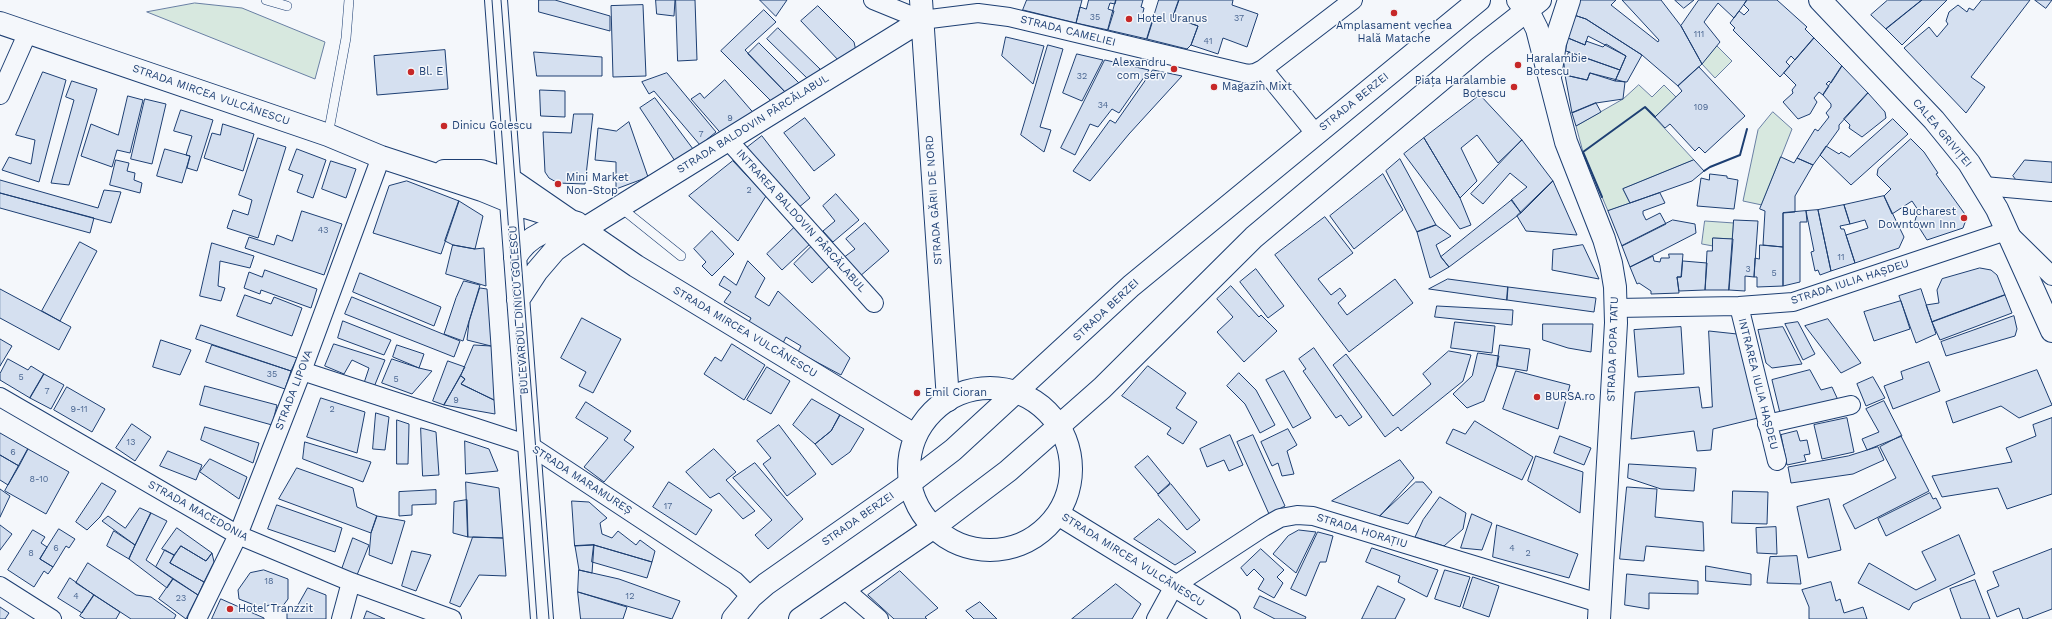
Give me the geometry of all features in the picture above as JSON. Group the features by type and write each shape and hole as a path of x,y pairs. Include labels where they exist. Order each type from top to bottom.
{"main road":[{"name":"BULEVARDUL DINICU GOLESCU","path":"496,0 542,619"},
{"name":"STRADA BERZEI","path":"733,619 751,596 782,572 910,483 970,436 1131,286 1479,0"},
{"path":"1550,77 1555,43 1569,0"},
{"name":"CALEA GRIVIȚEI","path":"1820,0 1934,120 1969,163 1984,186 2052,331"},
{"path":"800,619 934,527 1008,471 1102,388 1254,237 1479,48 1528,4"},
{"name":"STRADA POPA TATU","path":"1528,4 1537,29 1566,142 1604,239 1611,263 1616,308 1599,611"},
{"name":"STRADA BALDOVIN PÂRCĂLABUL","path":"518,300 537,271 555,250 581,226 620,207 728,140 921,10"},
{"name":"STRADA GĂRII DE NORD","path":"921,10 948,400"},
{"name":"STRADA MIRCEA VULCĂNESCU","path":"0,23 328,135 380,157 482,190 511,202 581,226"},
{"name":"STRADA MIRCEA VULCĂNESCU","path":"421,171 481,171 509,180 581,226 641,269 916,436"},
{"path":"515,258 527,241 551,228 581,226"},
{"path":"994,388 1017,393 1040,405 1059,426 1067,443 1071,467 1068,492 1058,514 1037,535 1021,544 998,550 974,548 951,540 934,527 918,506 910,483 910,459 916,436 929,415 948,400 970,390 994,388"},
{"name":"STRADA MIRCEA VULCĂNESCU","path":"1058,514 1229,619"}],"street":[{"path":"873,0 921,10"},
{"path":"1316,133 1263,69 1353,0"},
{"name":"STRADA CAMELIEI","path":"921,10 963,14 996,14 1238,72 1256,73 1263,69"},
{"path":"0,95 28,32"},
{"name":"INTRAREA BALDOVIN PÂRCĂLABUL","path":"728,140 874,303"},
{"name":"STRADA LIPOVA","path":"197,619 238,535 302,371 380,157"},
{"path":"1984,186 2052,192"},
{"path":"2006,231 2052,276"},
{"name":"STRADA IULIA HAȘDEU","path":"1616,308 1739,306 1779,304 1803,300 2006,231"},
{"name":"INTRAREA IULIA HAȘDEU","path":"1739,306 1777,461"},
{"name":"STRADA MARAMUREȘ","path":"302,371 529,445 735,581 751,596"},
{"name":"STRADA MACEDONIA","path":"0,397 238,535 351,582 452,619"},
{"path":"1768,424 1851,405"},
{"name":"STRADA HORAȚIU","path":"1156,619 1174,586 1264,527 1280,518 1297,515 1313,516 1599,611"},
{"path":"341,619 351,582"},
{"path":"0,586 52,619"},
{"path":"844,589 879,619"}],"lane":[{"path":"266,0 286,6"},
{"path":"328,135 346,38 349,0"},
{"path":"620,207 681,256"}],"shaded area":[{"path":"195,3 242,8 325,42 315,79 147,12"},
{"path":"1717,46 1732,61 1715,78 1702,64"},
{"path":"1639,85 1652,97 1664,85 1676,97 1655,118 1694,160 1623,189 1630,203 1608,211 1583,152 1576,126 1623,99"},
{"path":"1773,112 1792,129 1762,205 1743,201 1758,130"},
{"path":"1705,221 1734,223 1733,239 1713,238 1713,246 1702,244"}],"building":[{"path":"539,0 555,0 610,16 610,31 539,12"},
{"path":"656,0 675,0 674,16 657,14"},
{"path":"676,0 695,0 697,60 678,61"},
{"path":"760,0 787,0 776,16"},
{"path":"1027,0 1082,0 1076,23 1023,10"},
{"path":"1089,0 1116,0 1115,4 1110,3 1108,9 1114,11 1108,30 1076,23 1080,7 1086,9"},
{"name":"Hotel Uranus","path":"1116,0 1143,0 1141,7 1144,8 1142,17 1153,20 1147,39 1108,30"},
{"path":"1159,0 1179,0 1173,17 1198,26 1191,45 1187,49 1147,39"},
{"path":"1179,0 1233,0 1232,5 1258,14 1247,47 1223,38 1218,54 1191,45 1198,26 1173,17"},
{"path":"1580,0 1616,0 1611,5 1658,42 1659,40 1622,0 1661,0 1681,26 1702,64 1678,86 1642,55 1586,19 1574,15"},
{"path":"1675,0 1694,0 1684,8"},
{"path":"1699,0 1747,0 1734,18 1718,3 1704,22 1720,42 1702,64 1681,26"},
{"path":"1747,0 1777,0 1807,27 1805,29 1814,38 1795,60 1791,56 1786,62 1790,66 1780,77 1733,30 1735,28 1730,23 1739,11 1744,15 1749,10 1744,5"},
{"path":"1888,0 1922,0 1886,29 1871,15"},
{"path":"1922,0 1947,0 1902,45 1886,29"},
{"path":"1982,0 2030,0 1971,77 1985,87 1966,113 1904,48 1929,27 1937,37 1948,24 1946,21 1949,12 1958,5 1967,12 1969,8 1973,10"},
{"path":"2035,0 2052,0 2046,8"},
{"path":"643,5 646,76 613,77 611,6"},
{"path":"818,6 854,42 856,51 841,63 801,21"},
{"path":"764,10 776,22 745,50 788,95 775,105 721,51"},
{"path":"1574,15 1586,19 1642,55 1627,82 1615,81 1626,56 1588,36 1585,45 1568,38"},
{"path":"778,28 820,69 809,80 767,39"},
{"path":"1006,37 1044,46 1033,84 1002,56"},
{"path":"1568,38 1585,45 1586,41 1603,47 1606,44 1626,56 1620,70 1566,51"},
{"path":"1814,38 1842,66 1831,83 1829,81 1826,84 1829,86 1823,95 1819,92 1814,98 1817,102 1810,114 1798,119 1783,102 1793,93 1792,90 1796,85 1784,73"},
{"path":"759,43 800,84 788,95 748,54"},
{"path":"1048,45 1063,49 1040,127 1051,130 1044,152 1021,135"},
{"name":"Bl. E","path":"445,50 448,89 377,95 374,56"},
{"path":"534,52 602,57 602,76 537,76"},
{"path":"1569,52 1620,70 1615,81 1590,73 1587,80 1565,75 1564,64"},
{"path":"1077,54 1103,60 1082,101 1063,93"},
{"path":"1105,60 1149,70 1119,113 1112,109 1098,127 1090,124 1075,155 1061,148"},
{"path":"1842,66 1868,93 1839,125 1839,129 1813,165 1797,158 1815,129 1818,131 1829,117 1826,113 1831,107 1831,104 1823,95"},
{"path":"1699,67 1745,116 1705,153 1699,147 1695,151 1670,124 1665,128 1655,117 1682,91 1678,86"},
{"path":"1153,70 1182,76 1129,134 1090,181 1073,171 1110,120 1115,123"},
{"path":"43,72 66,80 39,182 2,170 9,157 31,164 35,140 16,135"},
{"path":"667,73 716,132 700,145 654,91 649,94 642,82"},
{"path":"1590,73 1625,82 1623,99 1596,103 1572,113 1565,75 1587,80"},
{"path":"725,80 757,117 725,138 691,99 700,93 704,98"},
{"path":"72,81 97,89 69,185 51,183 74,100 66,97"},
{"path":"540,90 565,91 565,117 541,116"},
{"path":"1868,93 1885,112 1886,118 1862,137 1849,128 1850,125 1844,119"},
{"path":"1480,95 1522,140 1498,163 1477,135 1461,148 1477,181 1460,198 1424,138"},
{"path":"128,96 143,100 130,153 117,150 112,167 81,156 91,124 118,135"},
{"path":"655,98 693,149 675,161 640,108"},
{"path":"145,99 166,104 152,164 131,159"},
{"path":"1596,103 1601,112 1576,126 1572,113"},
{"path":"181,110 213,120 197,171 187,168 190,156 186,155 192,136 174,131"},
{"path":"574,114 593,114 585,184 558,183 549,178 545,172 543,132 571,133"},
{"path":"805,118 835,155 814,171 784,133"},
{"path":"1893,119 1908,134 1851,185 1820,155 1826,146 1839,154 1841,152 1849,157"},
{"path":"629,122 648,177 616,189 616,162 595,160 598,128 616,131"},
{"path":"223,124 254,134 243,171 204,158 212,133 220,135"},
{"path":"762,136 810,198 798,208 766,169 762,172 744,150"},
{"path":"258,138 286,147 258,238 227,228 233,210 248,215 252,200 239,195"},
{"path":"1424,138 1460,198 1471,225 1460,229 1404,154"},
{"path":"1911,139 1924,152 1938,173 1936,174 1967,217 1963,228 1927,240 1915,221 1916,217 1920,213 1912,201 1892,214 1884,196 1891,189 1877,175 1878,169"},
{"path":"1522,140 1553,181 1521,213 1511,200 1527,187 1510,173 1483,204 1471,194"},
{"path":"165,149 190,156 182,183 157,176"},
{"path":"297,149 326,160 313,198 297,192 303,175 289,170"},
{"path":"1781,157 1794,163 1797,158 1813,165 1795,196 1795,212 1783,213 1783,247 1763,245 1765,211 1760,209"},
{"path":"1400,159 1436,225 1417,232 1386,171"},
{"path":"116,160 129,163 127,171 135,173 134,180 142,183 140,193 110,185"},
{"path":"1694,160 1704,171 1692,181 1630,203 1623,189"},
{"path":"2025,160 2052,162 2052,183 2016,180 2013,176"},
{"path":"331,161 356,169 346,198 322,189"},
{"path":"733,161 766,196 738,241 689,196"},
{"path":"1383,174 1403,210 1354,249 1330,216"},
{"path":"1710,174 1727,176 1727,178 1738,180 1734,209 1697,206 1701,178 1709,180"},
{"path":"0,180 98,208 104,190 121,192 111,223 0,193"},
{"path":"407,181 459,201 441,254 373,233 389,186"},
{"path":"1553,181 1577,235 1526,231 1517,216"},
{"path":"0,193 94,218 90,233 0,208"},
{"path":"1660,193 1665,203 1643,211 1643,214 1646,220 1660,213 1666,224 1622,246 1608,211"},
{"path":"836,194 859,220 833,242 823,231 835,221 823,206"},
{"path":"1884,196 1904,237 1899,248 1855,263 1846,235 1868,228 1865,220 1850,224 1844,205"},
{"path":"1512,200 1521,213 1449,267 1441,257"},
{"path":"459,201 483,216 475,249 453,245 445,241"},
{"path":"1844,205 1850,224 1840,226 1841,229 1844,229 1855,263 1831,271 1818,210"},
{"path":"1818,210 1831,271 1820,275 1818,270 1815,271 1811,252 1814,251 1806,211"},
{"path":"302,211 342,224 324,275 245,248 249,237 274,245 277,235 292,241"},
{"path":"1806,211 1807,222 1800,222 1800,282 1783,286 1783,213"},
{"path":"1325,217 1353,253 1318,279 1331,295 1340,288 1346,296 1338,303 1347,315 1395,279 1413,303 1349,352 1275,255"},
{"path":"1673,220 1695,224 1696,233 1630,267 1622,246"},
{"path":"1734,220 1758,221 1754,277 1745,276 1745,291 1729,290"},
{"path":"865,223 889,251 859,277 843,258 855,249 846,239"},
{"path":"1436,225 1451,236 1436,245 1441,257 1449,267 1430,278 1417,232"},
{"path":"796,226 811,243 782,270 767,254"},
{"path":"712,231 734,254 712,276 702,266 706,262 694,249"},
{"path":"1713,238 1733,239 1729,290 1705,290 1707,251 1712,251"},
{"path":"80,242 97,251 60,321 42,311"},
{"path":"212,243 254,256 250,268 220,261 218,286 225,288 221,301 200,296"},
{"path":"453,245 475,249 484,248 486,286 446,274"},
{"path":"813,245 831,265 812,283 794,264"},
{"path":"1583,245 1599,279 1552,270 1553,250"},
{"path":"1760,245 1783,247 1783,286 1757,287 1757,277 1754,277 1755,258 1759,259"},
{"path":"1669,254 1683,254 1681,277 1677,277 1679,293 1651,294 1651,291 1639,283 1637,284 1630,267 1653,256 1654,261 1660,262 1661,258 1669,258"},
{"path":"748,261 765,278 755,297 769,306 778,291 850,358 841,375 798,352 801,346 786,337 783,343 748,324 751,318 724,302 731,292 719,285 724,276 736,285"},
{"path":"1683,261 1707,263 1705,290 1679,291 1677,277 1681,277"},
{"path":"1980,268 1991,270 1997,275 2005,295 1932,322 1926,305 1939,303 1937,290 1942,279"},
{"path":"1256,269 1284,306 1268,318 1240,282"},
{"path":"265,270 317,289 311,308 261,290 260,294 244,288 249,272 262,277"},
{"path":"360,273 441,307 434,326 353,292"},
{"path":"1448,279 1508,287 1507,300 1429,289"},
{"path":"464,281 480,285 463,341 444,334 456,298"},
{"path":"1231,286 1259,317 1261,315 1277,331 1244,362 1217,332 1233,317 1217,299"},
{"path":"1508,287 1596,298 1594,312 1507,300"},
{"path":"480,288 487,289 491,346 467,340 469,322"},
{"path":"0,289 71,327 59,350 0,318"},
{"path":"1921,289 1936,334 1916,343 1899,296"},
{"path":"245,295 271,304 274,297 302,308 292,336 237,316"},
{"path":"2005,295 2012,313 1940,340 1932,322"},
{"path":"352,297 460,341 454,357 345,314"},
{"path":"1901,301 1910,329 1874,341 1864,312"},
{"path":"1437,306 1513,310 1512,325 1435,317"},
{"path":"2014,316 2017,329 2015,336 1946,356 1941,342"},
{"path":"582,318 621,339 593,393 579,386 586,372 561,358"},
{"path":"1828,319 1861,363 1841,373 1805,326"},
{"path":"343,321 391,340 384,355 338,338"},
{"path":"1455,322 1495,326 1492,353 1451,348"},
{"path":"1798,322 1815,354 1803,360 1785,324"},
{"path":"1543,324 1593,324 1591,352 1568,348 1543,340"},
{"path":"201,325 297,358 291,371 196,339"},
{"path":"1681,327 1684,374 1638,377 1634,330"},
{"path":"1783,327 1802,364 1772,368 1766,363 1758,330"},
{"path":"1709,331 1737,334 1758,418 1713,429 1711,450 1697,451 1694,431 1631,439 1635,392 1699,387 1702,408 1712,407"},
{"path":"0,339 12,346 0,366"},
{"path":"161,340 191,350 180,375 153,367"},
{"path":"334,344 385,360 374,387 364,383 369,368 352,360 344,374 325,366"},
{"path":"732,344 765,365 744,400 704,374 715,357 721,361"},
{"path":"212,345 291,371 285,389 206,362"},
{"path":"397,345 424,354 419,368 393,357"},
{"path":"474,345 491,346 494,400 461,384 465,379 461,376"},
{"path":"1500,345 1530,349 1527,371 1497,366"},
{"path":"1314,348 1362,417 1349,426 1341,415 1336,418 1303,371 1306,369 1299,359"},
{"path":"1449,351 1471,355 1463,381 1401,431 1398,427 1385,437 1333,365 1346,354 1393,416 1431,384 1423,374"},
{"path":"1478,353 1499,356 1497,366 1484,401 1467,408 1453,394 1472,376"},
{"path":"8,359 28,370 31,366 44,374 30,398 0,380 0,374"},
{"path":"392,359 432,371 412,394 382,383"},
{"path":"448,361 465,367 444,405 433,401"},
{"path":"1929,362 1940,391 1893,409 1884,386 1903,379 1901,372"},
{"path":"1148,366 1186,393 1176,408 1197,422 1183,444 1167,434 1171,428 1122,396"},
{"path":"767,367 790,381 771,414 747,400"},
{"path":"1810,370 1821,390 1832,387 1838,400 1780,413 1772,380"},
{"path":"2037,370 2052,405 2019,418 2001,406 1953,423 1946,402"},
{"path":"1284,371 1311,418 1293,428 1266,380"},
{"name":"BURSA.ro","path":"1516,371 1570,385 1558,429 1503,409"},
{"path":"1239,373 1256,390 1275,425 1260,433 1245,404 1227,386"},
{"path":"44,374 64,385 51,409 30,398"},
{"path":"461,376 465,379 461,384 494,400 495,414 444,405"},
{"path":"1873,377 1885,398 1866,406 1857,384"},
{"path":"205,386 277,405 272,425 200,405"},
{"path":"67,387 105,409 92,432 54,410"},
{"path":"321,398 365,412 357,453 307,437"},
{"path":"812,399 840,415 831,431 815,444 793,425"},
{"path":"1884,401 1902,436 1867,450 1862,439 1879,432 1866,409"},
{"path":"586,402 631,431 624,440 634,447 604,482 584,467 608,438 576,418"},
{"path":"376,413 389,417 385,450 373,449"},
{"path":"840,415 864,429 850,452 832,465 815,444 831,431"},
{"path":"1847,418 1854,452 1822,459 1814,425"},
{"path":"2052,418 2052,494 2007,509 1998,488 1942,497 1932,476 2012,462 2006,448 2036,436 2033,425"},
{"path":"397,420 409,424 408,464 397,464"},
{"path":"1475,421 1533,457 1522,480 1446,443 1453,429 1465,434"},
{"path":"132,424 151,437 135,461 116,448"},
{"path":"779,425 816,474 787,496 763,464 771,458 757,441"},
{"path":"205,427 259,443 253,463 201,440"},
{"path":"421,428 436,432 439,475 423,476"},
{"path":"1288,429 1297,445 1287,451 1294,474 1282,476 1278,463 1272,466 1261,442"},
{"path":"1797,431 1800,441 1807,440 1810,454 1804,455 1806,461 1787,465 1781,435"},
{"path":"0,433 28,449 19,466 0,455"},
{"path":"1230,435 1243,465 1229,471 1224,460 1207,467 1200,449"},
{"path":"1253,435 1285,506 1269,514 1237,442"},
{"path":"1560,436 1591,448 1584,465 1554,453"},
{"path":"1901,436 1929,491 1855,529 1843,505 1896,478 1880,447"},
{"path":"465,441 489,449 498,471 466,474"},
{"path":"305,442 371,462 363,482 303,459"},
{"path":"1878,447 1884,460 1853,474 1791,483 1788,467 1848,456"},
{"path":"28,449 69,472 46,514 5,491"},
{"path":"714,449 736,472 726,480 755,511 743,519 719,493 710,498 686,472"},
{"path":"168,451 202,465 196,480 160,466"},
{"path":"0,455 19,466 8,485 0,480"},
{"path":"1148,456 1170,483 1158,494 1135,467"},
{"path":"1536,456 1583,472 1580,513 1528,481"},
{"path":"210,459 247,477 239,499 200,472"},
{"path":"1400,460 1414,478 1380,516 1332,501"},
{"path":"755,463 803,519 768,549 755,535 772,520 733,478"},
{"path":"1629,464 1696,468 1694,491 1661,489 1628,478"},
{"path":"297,468 353,488 357,507 377,516 371,533 279,499"},
{"path":"466,482 499,488 503,538 468,537"},
{"path":"669,482 712,510 696,535 653,507"},
{"path":"1416,482 1423,482 1432,492 1408,524 1380,516"},
{"path":"102,483 116,491 100,517 87,530 76,522"},
{"path":"1171,484 1200,520 1187,530 1158,495"},
{"path":"1627,487 1657,489 1655,517 1703,522 1704,551 1646,546 1644,561 1620,559"},
{"path":"0,489 10,496 0,517"},
{"path":"436,490 436,504 412,505 412,515 399,516 399,492"},
{"path":"1733,491 1768,492 1767,524 1732,523"},
{"path":"1930,493 1933,499 1936,498 1941,508 1886,536 1878,519"},
{"path":"1440,497 1466,513 1463,529 1444,546 1415,537 1423,520"},
{"path":"1829,499 1841,550 1808,558 1797,507"},
{"path":"467,500 468,537 453,533 454,502"},
{"path":"572,501 589,502 607,518 600,523 602,534 612,538 618,531 636,545 640,540 655,551 652,562 594,545 575,546"},
{"path":"277,505 342,528 335,552 268,529"},
{"path":"140,508 151,513 135,545 102,521 108,516 125,528"},
{"path":"151,513 167,521 146,560 173,579 167,588 129,559"},
{"path":"1472,514 1492,523 1482,550 1461,548"},
{"path":"377,516 405,521 392,564 369,555 371,533"},
{"path":"1159,519 1196,552 1175,565 1134,539"},
{"path":"0,525 12,534 0,550"},
{"path":"1497,525 1578,554 1569,578 1493,557"},
{"path":"1776,527 1777,554 1757,553 1756,528"},
{"path":"177,528 212,553 206,561 181,546 174,555 162,549"},
{"path":"59,529 75,539 69,548 66,546 53,567 40,559"},
{"path":"33,530 45,537 41,543 47,547 40,559 53,567 48,574 44,571 34,587 8,570"},
{"path":"1299,530 1316,532 1296,573 1273,554 1288,536"},
{"path":"114,531 135,545 129,559 107,546"},
{"path":"1318,532 1333,536 1326,562 1320,562 1306,596 1291,589"},
{"path":"1959,535 1975,574 1913,603 1909,610 1858,583 1869,563 1916,590 1936,580 1922,552"},
{"path":"473,537 503,538 506,576 479,575 460,607 450,603"},
{"path":"353,538 369,545 357,575 342,569"},
{"path":"594,545 652,562 647,578 592,562"},
{"path":"594,545 592,573 579,570 575,546"},
{"path":"181,546 206,561 212,553 214,562 204,582 170,563"},
{"path":"1372,548 1438,570 1427,597 1398,582 1400,576 1366,562"},
{"path":"1261,549 1284,570 1277,577 1283,583 1274,598 1258,589 1264,579 1254,569 1247,576 1241,568"},
{"path":"2052,549 2052,609 2026,619 2023,619 2019,608 1997,617 1987,591 1999,586 1993,572"},
{"path":"165,550 174,555 170,563 204,582 198,595 156,567"},
{"path":"412,551 431,555 416,591 402,586"},
{"path":"1797,556 1801,584 1767,583 1770,557"},
{"path":"88,563 136,595 151,597 176,615 174,619 131,619 76,583"},
{"path":"1706,566 1751,574 1751,585 1706,581"},
{"path":"264,570 288,579 288,599 282,607 274,603 262,608 239,599 238,590 250,573"},
{"path":"579,570 619,579 680,601 672,619 578,592"},
{"path":"1445,570 1470,577 1460,607 1435,599"},
{"path":"900,571 938,608 925,617 927,619 894,619 868,595"},
{"path":"1627,574 1698,581 1698,594 1649,593 1649,609 1625,605"},
{"path":"1473,577 1499,586 1489,617 1463,608"},
{"path":"70,578 94,595 82,613 58,598"},
{"path":"173,579 198,595 186,619 159,599"},
{"path":"1975,580 1990,619 1961,619 1950,589"},
{"path":"1831,582 1836,601 1840,599 1844,613 1863,607 1867,619 1809,619 1809,607 1802,590"},
{"path":"1116,584 1141,604 1132,619 1072,619"},
{"path":"1378,586 1405,599 1395,619 1362,619"},
{"path":"308,588 326,595 326,619 287,619 287,612 296,608"},
{"path":"578,592 627,607 623,619 581,619"},
{"path":"94,595 120,612 116,619 85,619 80,616"},
{"path":"1260,596 1306,617 1305,619 1275,619 1254,608"},
{"name":"Hotel Tranzzit","path":"221,599 264,618 264,619 212,619"},
{"path":"980,602 997,619 974,619 966,611"},
{"path":"0,607 9,613 5,619 0,619"},
{"path":"367,611 385,619 364,619"}],"tram line":[{"path":"492,0 537,619"},
{"path":"501,0 549,619"}],"wall":[{"path":"1602,197 1583,152 1645,107 1655,117"},
{"path":"1704,171 1710,167 1740,155 1747,129"}],"place":[{"name":"Amplasament vechea Hală Matache","path":"1394,13"},
{"name":"Hotel Uranus","path":"1129,19"},
{"name":"Haralambie Botescu","path":"1518,65"},
{"name":"Alexandru com serv","path":"1174,69"},
{"name":"Bl. E","path":"411,72"},
{"name":"Magazin Mixt","path":"1214,87"},
{"name":"Piața Haralambie Botescu","path":"1514,87"},
{"name":"Dinicu Golescu","path":"444,126"},
{"name":"Mini Market Non-Stop","path":"558,184"},
{"name":"Bucharest Downtown Inn","path":"1964,218"},
{"name":"Emil Cioran","path":"917,393"},
{"name":"BURSA.ro","path":"1537,397"},
{"name":"Hotel Tranzzit","path":"230,609"}]}
